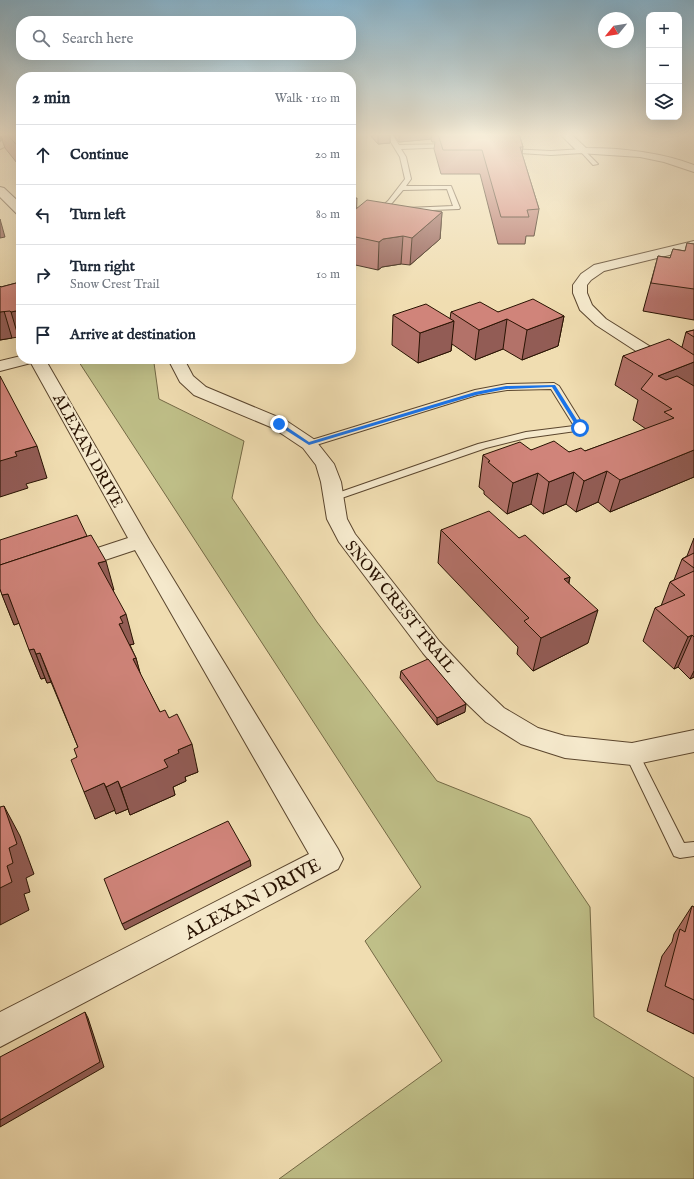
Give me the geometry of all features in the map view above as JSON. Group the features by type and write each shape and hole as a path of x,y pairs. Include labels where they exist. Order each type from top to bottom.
{"street":[{"path":"0,190 16,206"},
{"path":"694,245 599,268 586,277 580,285 580,293 585,308 601,322 694,381"},
{"path":"0,366 16,362"},
{"name":"ALEXAN DRIVE","path":"0,1030 328,859 140,541 40,364"},
{"name":"SNOW CREST TRAIL","path":"178,364 186,379 200,391 279,424 309,444 325,464 331,482 337,519 346,537 431,647 469,690 495,715 530,736 565,747 632,754 694,741"},
{"path":"60,568 140,541"}],"lane":[{"path":"369,219 401,189"},
{"path":"403,210 457,208 450,189"},
{"path":"380,210 395,210"},
{"path":"309,444 475,393 506,387 554,386 580,428 526,435 482,446 333,498"},
{"path":"632,754 680,851 694,849"}],"green space":[{"path":"80,364 154,364 159,399 244,441 232,498 317,622 437,781 530,818 590,907 594,1017 694,1078 694,1179 279,1179 442,1061 365,941 421,887"}],"building":[{"path":"493,189 533,189 539,209 527,210 529,217 501,217"},
{"path":"367,200 442,212 412,238 403,236 383,239 379,242 356,237 356,209"},
{"path":"687,243 694,244 694,289 651,283 658,256 670,258 673,249 685,251"},
{"path":"16,283 16,311 0,312 0,286"},
{"path":"533,299 564,316 527,330 507,319 479,330 451,312 480,302 498,312"},
{"path":"426,304 454,321 420,333 393,315"},
{"path":"694,330 694,337 686,332"},
{"path":"669,339 694,355 694,362 658,376 666,380 677,376 694,386 694,450 620,480 607,471 584,481 574,472 549,482 538,473 513,483 488,462 490,461 483,455 520,442 531,450 554,441 569,452 581,448 585,451 674,418 664,412 672,409 641,389 653,374 623,356"},
{"path":"0,376 37,446 15,452 17,456 0,461"},
{"path":"489,511 519,538 525,535 570,577 564,579 598,610 541,638 524,621 529,618 441,530"},
{"path":"77,515 87,536 0,565 0,540"},
{"path":"91,535 106,561 98,563 126,614 120,617 123,623 119,624 136,658 133,659 160,712 165,710 169,718 177,714 192,744 178,750 179,753 164,760 168,767 121,788 118,781 106,787 104,783 84,792 71,760 77,757 74,749 78,747 40,653 36,654 34,649 29,650 8,594 2,595 0,589 0,565"},
{"path":"694,553 694,568 682,559"},
{"path":"694,571 694,637 692,635 688,637 655,608 685,595 670,582"},
{"path":"428,659 466,704 437,718 401,671"},
{"path":"4,806 17,844 9,848 13,863 7,866 12,882 0,888 0,807"},
{"path":"228,821 250,860 122,924 104,879"},
{"path":"692,906 694,907 694,1000 665,986 680,929 685,932"},
{"path":"85,1012 100,1062 0,1120 0,1057"}],"route":[{"path":"279,424 309,444 475,393 506,387 554,386 580,428"}]}
